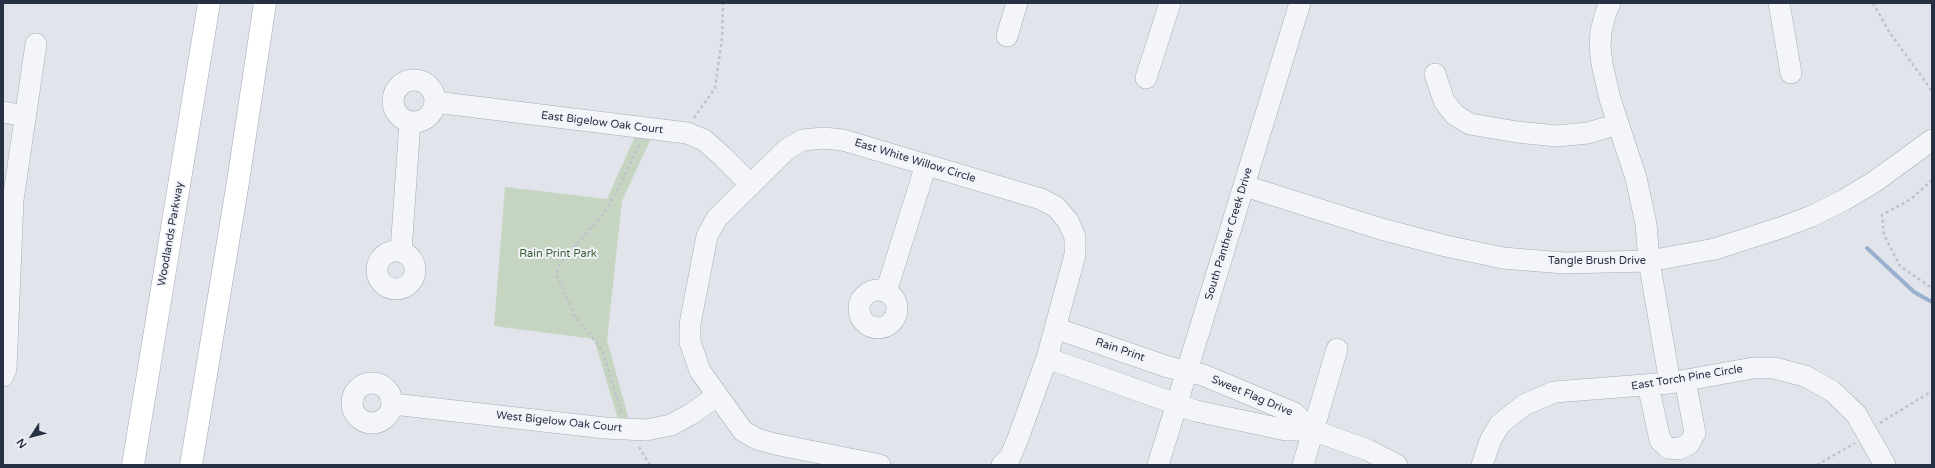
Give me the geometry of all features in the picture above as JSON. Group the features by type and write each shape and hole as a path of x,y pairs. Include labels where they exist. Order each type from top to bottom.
{"main road":[{"name":"Woodlands Parkway","path":"132,465 209,3"},
{"path":"191,465 238,182 265,3"}],"street":[{"path":"1007,36 1017,3"},
{"path":"1146,78 1170,3"},
{"name":"South Panther Creek Drive","path":"1158,465 1300,3"},
{"path":"1610,3 1601,31 1600,47 1610,99 1636,178 1646,224 1649,261 1677,381 1694,433 1689,444 1679,449 1668,448 1660,440 1648,385"},
{"path":"1779,3 1790,73"},
{"path":"3,376 6,369 5,333 13,200 36,44"},
{"path":"1435,74 1444,101 1455,115 1470,124 1517,132 1558,136 1588,133 1618,124"},
{"path":"418,80 431,88 435,102 433,111 428,117 418,122 410,122 397,114 393,104 395,92 404,82 418,80"},
{"name":"East Bigelow Oak Court","path":"435,102 687,133 704,140 750,185"},
{"path":"3,112 25,116"},
{"path":"401,251 410,122"},
{"name":"East White Willow Circle","path":"880,465 757,439 743,431 700,371 690,342 690,324 707,236 717,218 787,149 803,140 823,138 843,140 1041,200 1056,207 1068,221 1075,237 1075,255 1047,358 1017,441 1010,457 1002,465"},
{"name":"Tangle Brush Drive","path":"1245,186 1381,229 1446,246 1503,258 1564,263 1649,261 1715,249 1812,216 1844,200 1874,182 1932,140"},
{"path":"886,292 926,165"},
{"name":"Rain Print","path":"1055,328 1168,367 1186,371"},
{"path":"1303,465 1312,430 1337,349"},
{"path":"1047,358 1176,403"},
{"name":"East Torch Pine Circle","path":"1482,465 1491,439 1500,424 1524,405 1554,392 1648,385 1753,368 1774,368 1805,376 1832,391 1856,414 1885,465"},
{"name":"Sweet Flag Drive","path":"1186,371 1203,375 1294,413 1312,430"},
{"name":"West Bigelow Oak Court","path":"393,404 630,430 646,430 671,425 691,414 717,396"},
{"name":"Sweet Flag Drive","path":"1176,403 1196,411 1286,430 1312,430 1368,450 1397,465"}],"path":[{"path":"687,133 692,121 715,88 722,38 724,3"},
{"path":"1873,3 1890,33 1932,91"},
{"path":"644,128 641,141 619,187 602,216 560,264 556,274 575,316 602,350 620,409 650,465"},
{"path":"1932,180 1911,199 1882,215 1884,235 1900,266 1932,288"}],"green space":[{"name":"Rain Print Park","path":"636,134 652,136 622,201 607,340 629,420 618,419 594,339 494,326 505,187 607,199"}],"waterway":[{"path":"1867,248 1914,292 1932,302"}]}
